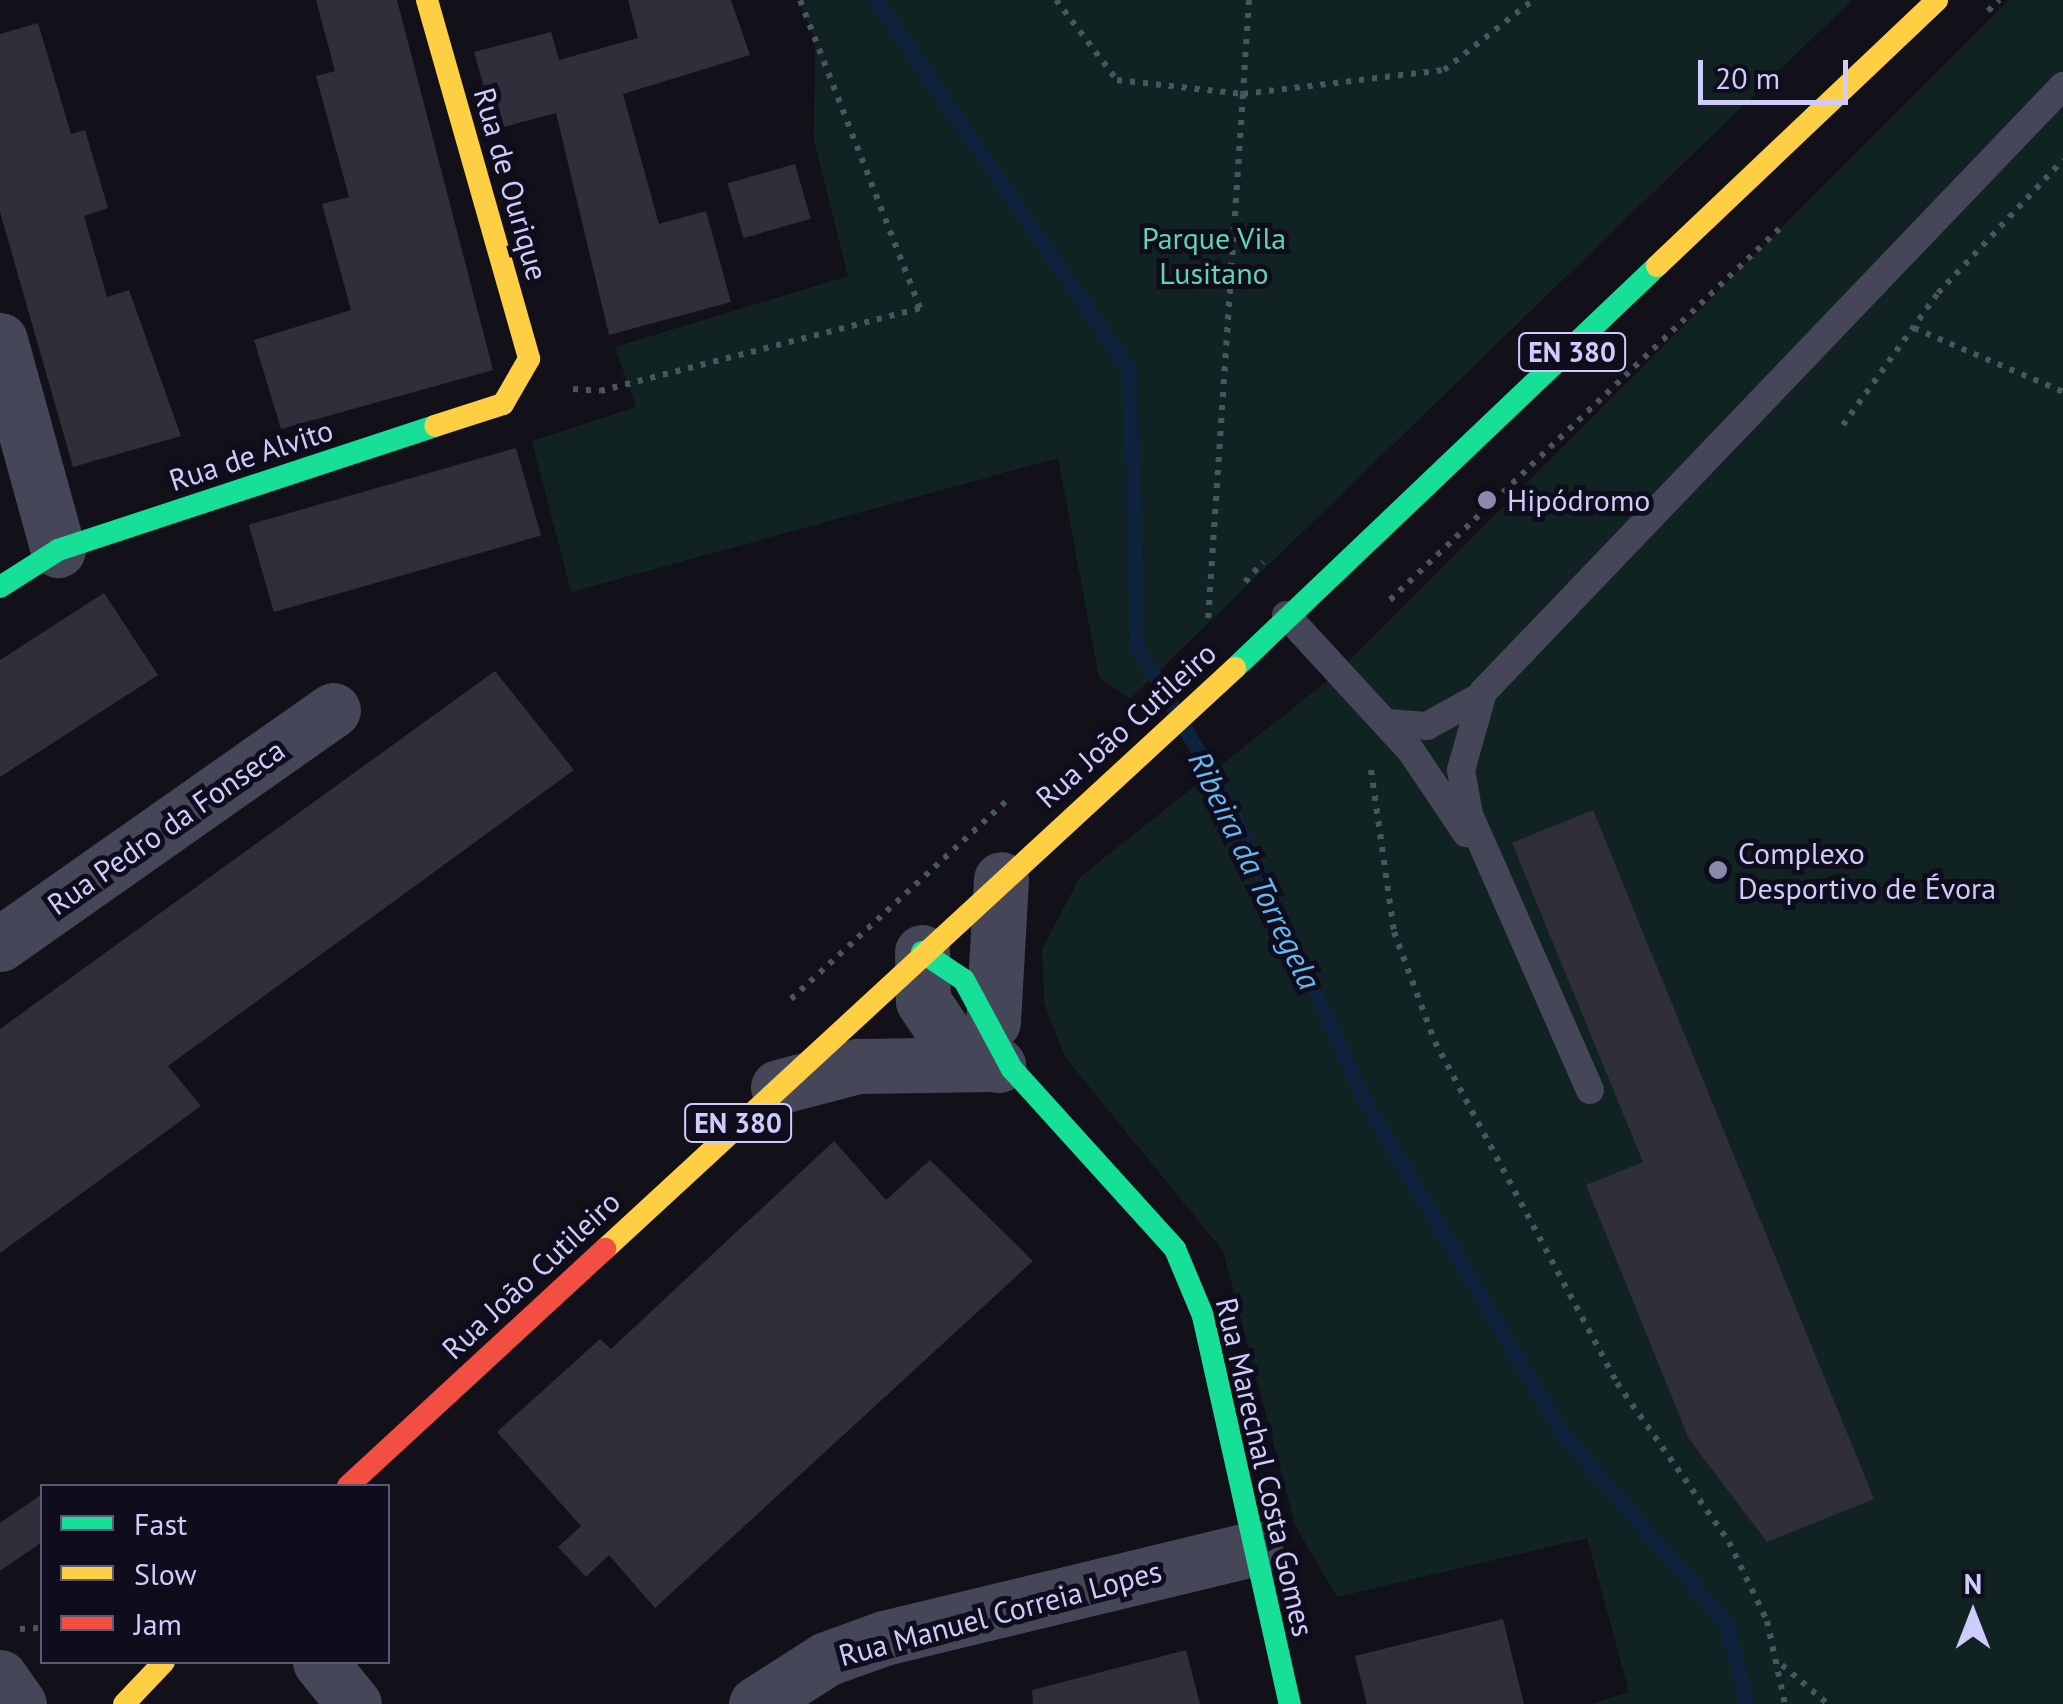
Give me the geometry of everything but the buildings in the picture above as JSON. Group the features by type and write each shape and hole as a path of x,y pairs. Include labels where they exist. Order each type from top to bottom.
{"main road":[{"name":"Rua de Ourique","path":"427,0 529,358 522,386"},
{"name":"Rua João Cutileiro","path":"350,1484 1000,878 1241,662 1286,615 1937,0"},
{"name":"Rua de Alvito","path":"0,587 58,550 503,404 522,386"},
{"name":"Rua Marechal Costa Gomes","path":"999,1052 1175,1249 1203,1316 1290,1704"},
{"path":"124,1704 162,1664"}],"street":[{"path":"0,340 58,550"},
{"name":"Rua Pedro da Fonseca","path":"0,944 333,710"},
{"path":"999,1052 1000,878"},
{"path":"922,952 924,1001 950,1041 999,1052"},
{"path":"778,1086 858,1066 999,1052"},
{"name":"Rua Manuel Correia Lopes","path":"756,1704 826,1658 884,1638 1255,1548"},
{"path":"322,1664 354,1704"},
{"path":"0,1677 19,1704"}],"lane":[{"path":"1386,724 1426,726 1460,715 2063,86"},
{"path":"1286,615 1386,724 1484,860"},
{"path":"1483,692 1461,770 1484,860 1590,1090"}],"path":[{"path":"522,386 600,391 920,308 800,0"},
{"path":"1056,0 1117,80 1243,94 1444,70 1534,0"},
{"path":"1241,662 1208,630 1208,579 1250,0"},
{"path":"1844,425 1914,328 2063,160"},
{"path":"1914,328 2063,392"},
{"path":"1354,692 1346,726 1381,796 1394,932 1435,1042 1617,1383 1729,1542 1779,1660 1785,1704"},
{"path":"1779,1660 1828,1704"}],"green space":[{"name":"Parque Vila Lusitano","path":"798,0 1852,0 1130,699 1099,678 1058,458 571,592 532,441 636,407 615,347 848,276 814,141 815,39"},
{"name":"Complexo Desportivo de Évora","path":"2009,0 2063,0 2063,1704 1591,1704 1629,1692 1587,1538 1337,1597 1295,1525 1223,1251 1065,1057 1044,1003 1042,949 1080,877 1336,674"}],"waterway":[{"name":"Ribeira da Torregela","path":"876,0 1129,370 1137,646 1227,801 1366,1103 1562,1433 1726,1623 1747,1704"}],"traffic: fast":[{"path":"1235,668 1657,266"},
{"path":"0,587 58,550 435,426"},
{"path":"922,952 964,980 1012,1069 1175,1249 1203,1316 1290,1704"}],"traffic: slow":[{"path":"427,0 529,359 503,404 435,426"},
{"path":"1657,266 1937,0"},
{"path":"605,1249 1235,668"},
{"path":"124,1704 162,1664"}],"traffic: jam":[{"path":"350,1484 605,1249"}],"place":[{"name":"Hipódromo","path":"1487,500"},
{"name":"Complexo Desportivo de Évora","path":"1718,870"}]}
